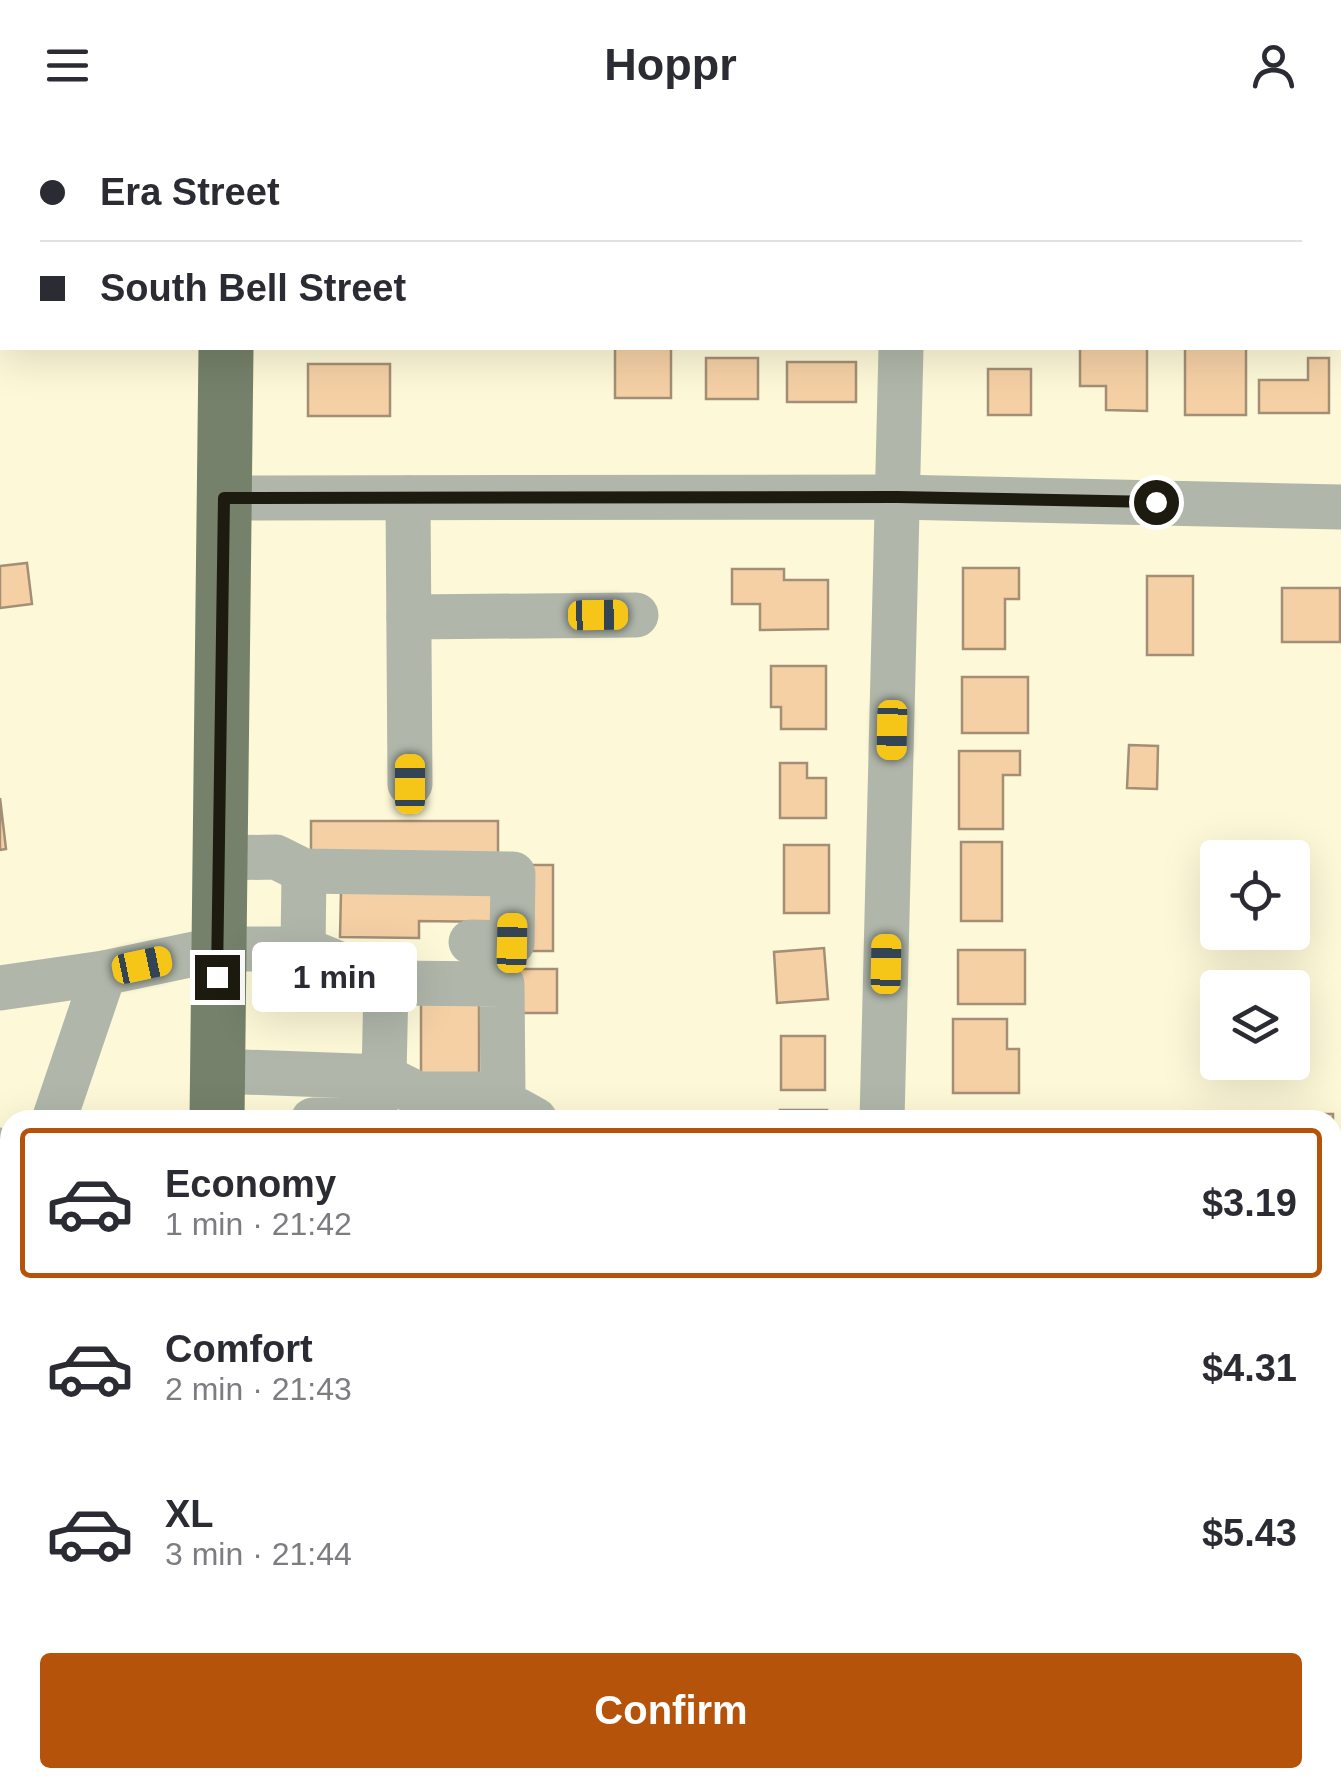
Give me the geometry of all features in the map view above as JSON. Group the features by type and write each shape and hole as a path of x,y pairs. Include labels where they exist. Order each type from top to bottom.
{"main road":[{"path":"217,1095 226,350"},
{"path":"188,1110 217,1006"}],"street":[{"path":"882,1110 900,350"},
{"path":"224,498 897,497 1341,507"},
{"path":"408,498 410,784"},
{"path":"409,617 636,614"},
{"path":"219,858 276,857 304,872 513,874 512,943 471,942"},
{"path":"303,949 304,872"},
{"path":"0,988 104,973 218,949 303,949 386,983 502,984 503,1094 418,1094 381,1099 217,1095"},
{"path":"57,1110 104,973"},
{"path":"381,1099 386,983"},
{"path":"345,1110 381,1099"},
{"path":"412,1110 516,1110"}],"building":[{"path":"615,350 671,350 671,398 615,398"},
{"path":"1080,350 1147,350 1147,411 1106,410 1106,386 1080,386"},
{"path":"1185,350 1246,350 1246,415 1185,415"},
{"path":"706,358 758,358 758,399 706,399"},
{"path":"1308,358 1329,358 1329,413 1259,413 1259,380 1308,380"},
{"path":"787,362 856,362 856,402 787,402"},
{"path":"308,364 390,364 390,416 308,416"},
{"path":"988,369 1031,369 1031,415 988,415"},
{"path":"27,563 32,604 0,608 0,566"},
{"path":"963,568 1019,568 1019,599 1005,599 1005,649 963,649"},
{"path":"732,569 784,569 784,580 828,580 828,629 760,630 760,604 732,604"},
{"path":"1147,576 1193,576 1193,655 1147,655"},
{"path":"1282,588 1340,588 1340,642 1282,642"},
{"path":"771,666 826,666 826,729 781,729 781,707 771,707"},
{"path":"962,677 1028,677 1028,733 962,733"},
{"path":"1129,745 1158,746 1157,789 1127,788"},
{"path":"959,751 1020,751 1020,775 1003,775 1003,829 959,829"},
{"path":"780,763 807,763 807,778 826,778 826,818 780,818"},
{"path":"0,798 6,849 0,850"},
{"path":"311,821 498,821 498,855 311,855"},
{"path":"961,842 1002,842 1002,921 961,921"},
{"path":"784,845 829,845 829,913 784,913"},
{"path":"523,865 553,865 553,951 523,951"},
{"path":"498,885 498,922 419,921 419,938 340,937 341,892"},
{"path":"824,948 828,999 777,1003 774,952"},
{"path":"958,950 1025,950 1025,1004 958,1004"},
{"path":"516,969 557,969 557,1013 516,1013"},
{"path":"421,991 479,991 479,1086 421,1086"},
{"path":"953,1019 1007,1019 1007,1049 1019,1049 1019,1093 953,1093"},
{"path":"781,1036 825,1036 825,1090 781,1090"}],"route":[{"path":"217,977 224,498 897,497 1156,502"}]}
